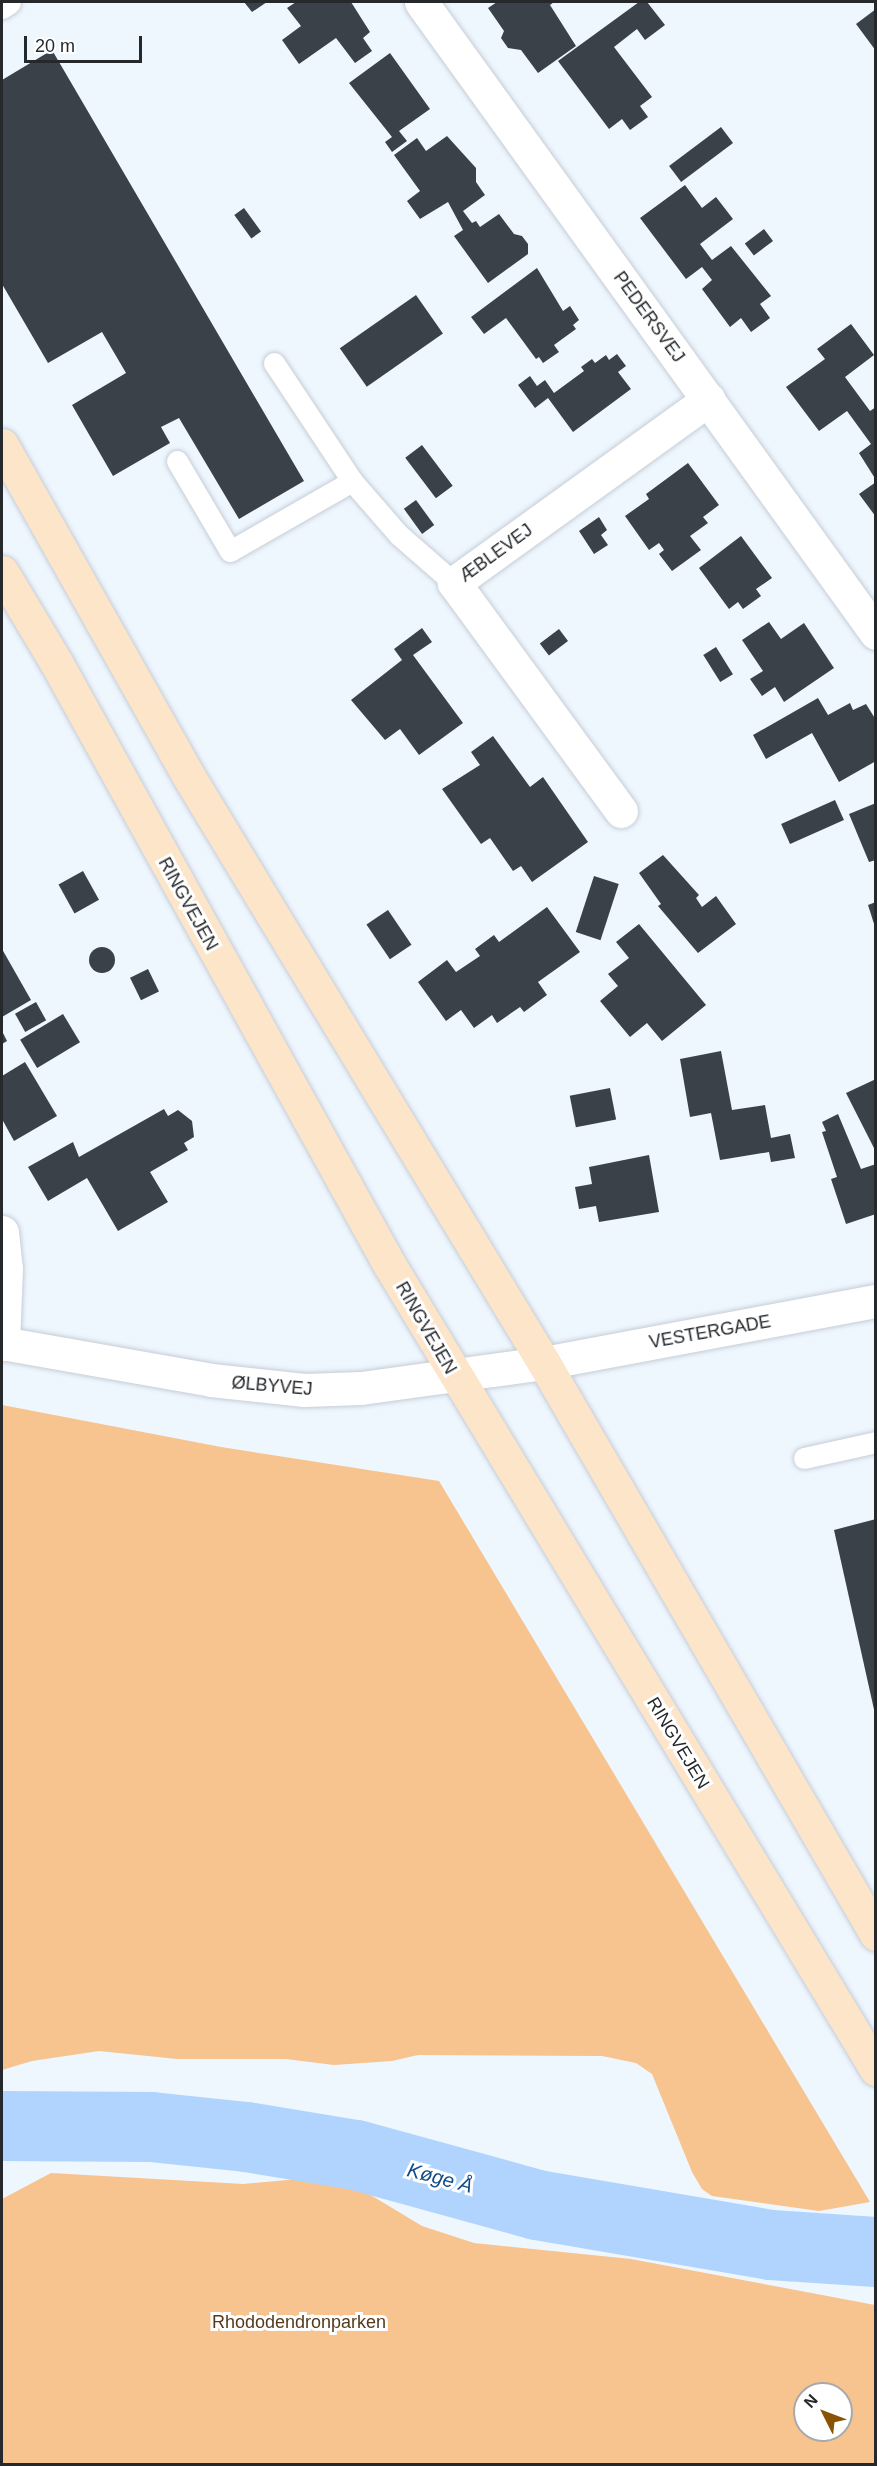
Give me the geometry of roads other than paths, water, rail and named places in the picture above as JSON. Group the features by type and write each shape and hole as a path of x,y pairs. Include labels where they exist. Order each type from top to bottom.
{"main road":[{"path":"2,445 189,777 544,1363 876,1934"},
{"name":"RINGVEJEN","path":"2,572 57,664 271,1055 454,1376 876,2069"}],"street":[{"name":"PEDERSVEJ","path":"420,2 876,633"},
{"name":"ÆBLEVEJ","path":"621,811 454,583 709,399"},
{"path":"2,1232 6,1268 2,1343"},
{"name":"VESTERGADE","path":"544,1363 876,1301"},
{"name":"ØLBYVEJ","path":"2,1343 211,1380 304,1390 362,1388 544,1363"}],"lane":[{"path":"274,363 352,480 399,535 454,583"},
{"path":"177,461 230,551 352,480"},
{"path":"804,1458 876,1442"}],"waterway":[{"name":"Køge Å","path":"2,2126 151,2127 246,2137 356,2155 537,2205 771,2245 876,2252"}],"park label":[{"name":"Rhododendronparken","path":"299,2322"}]}
